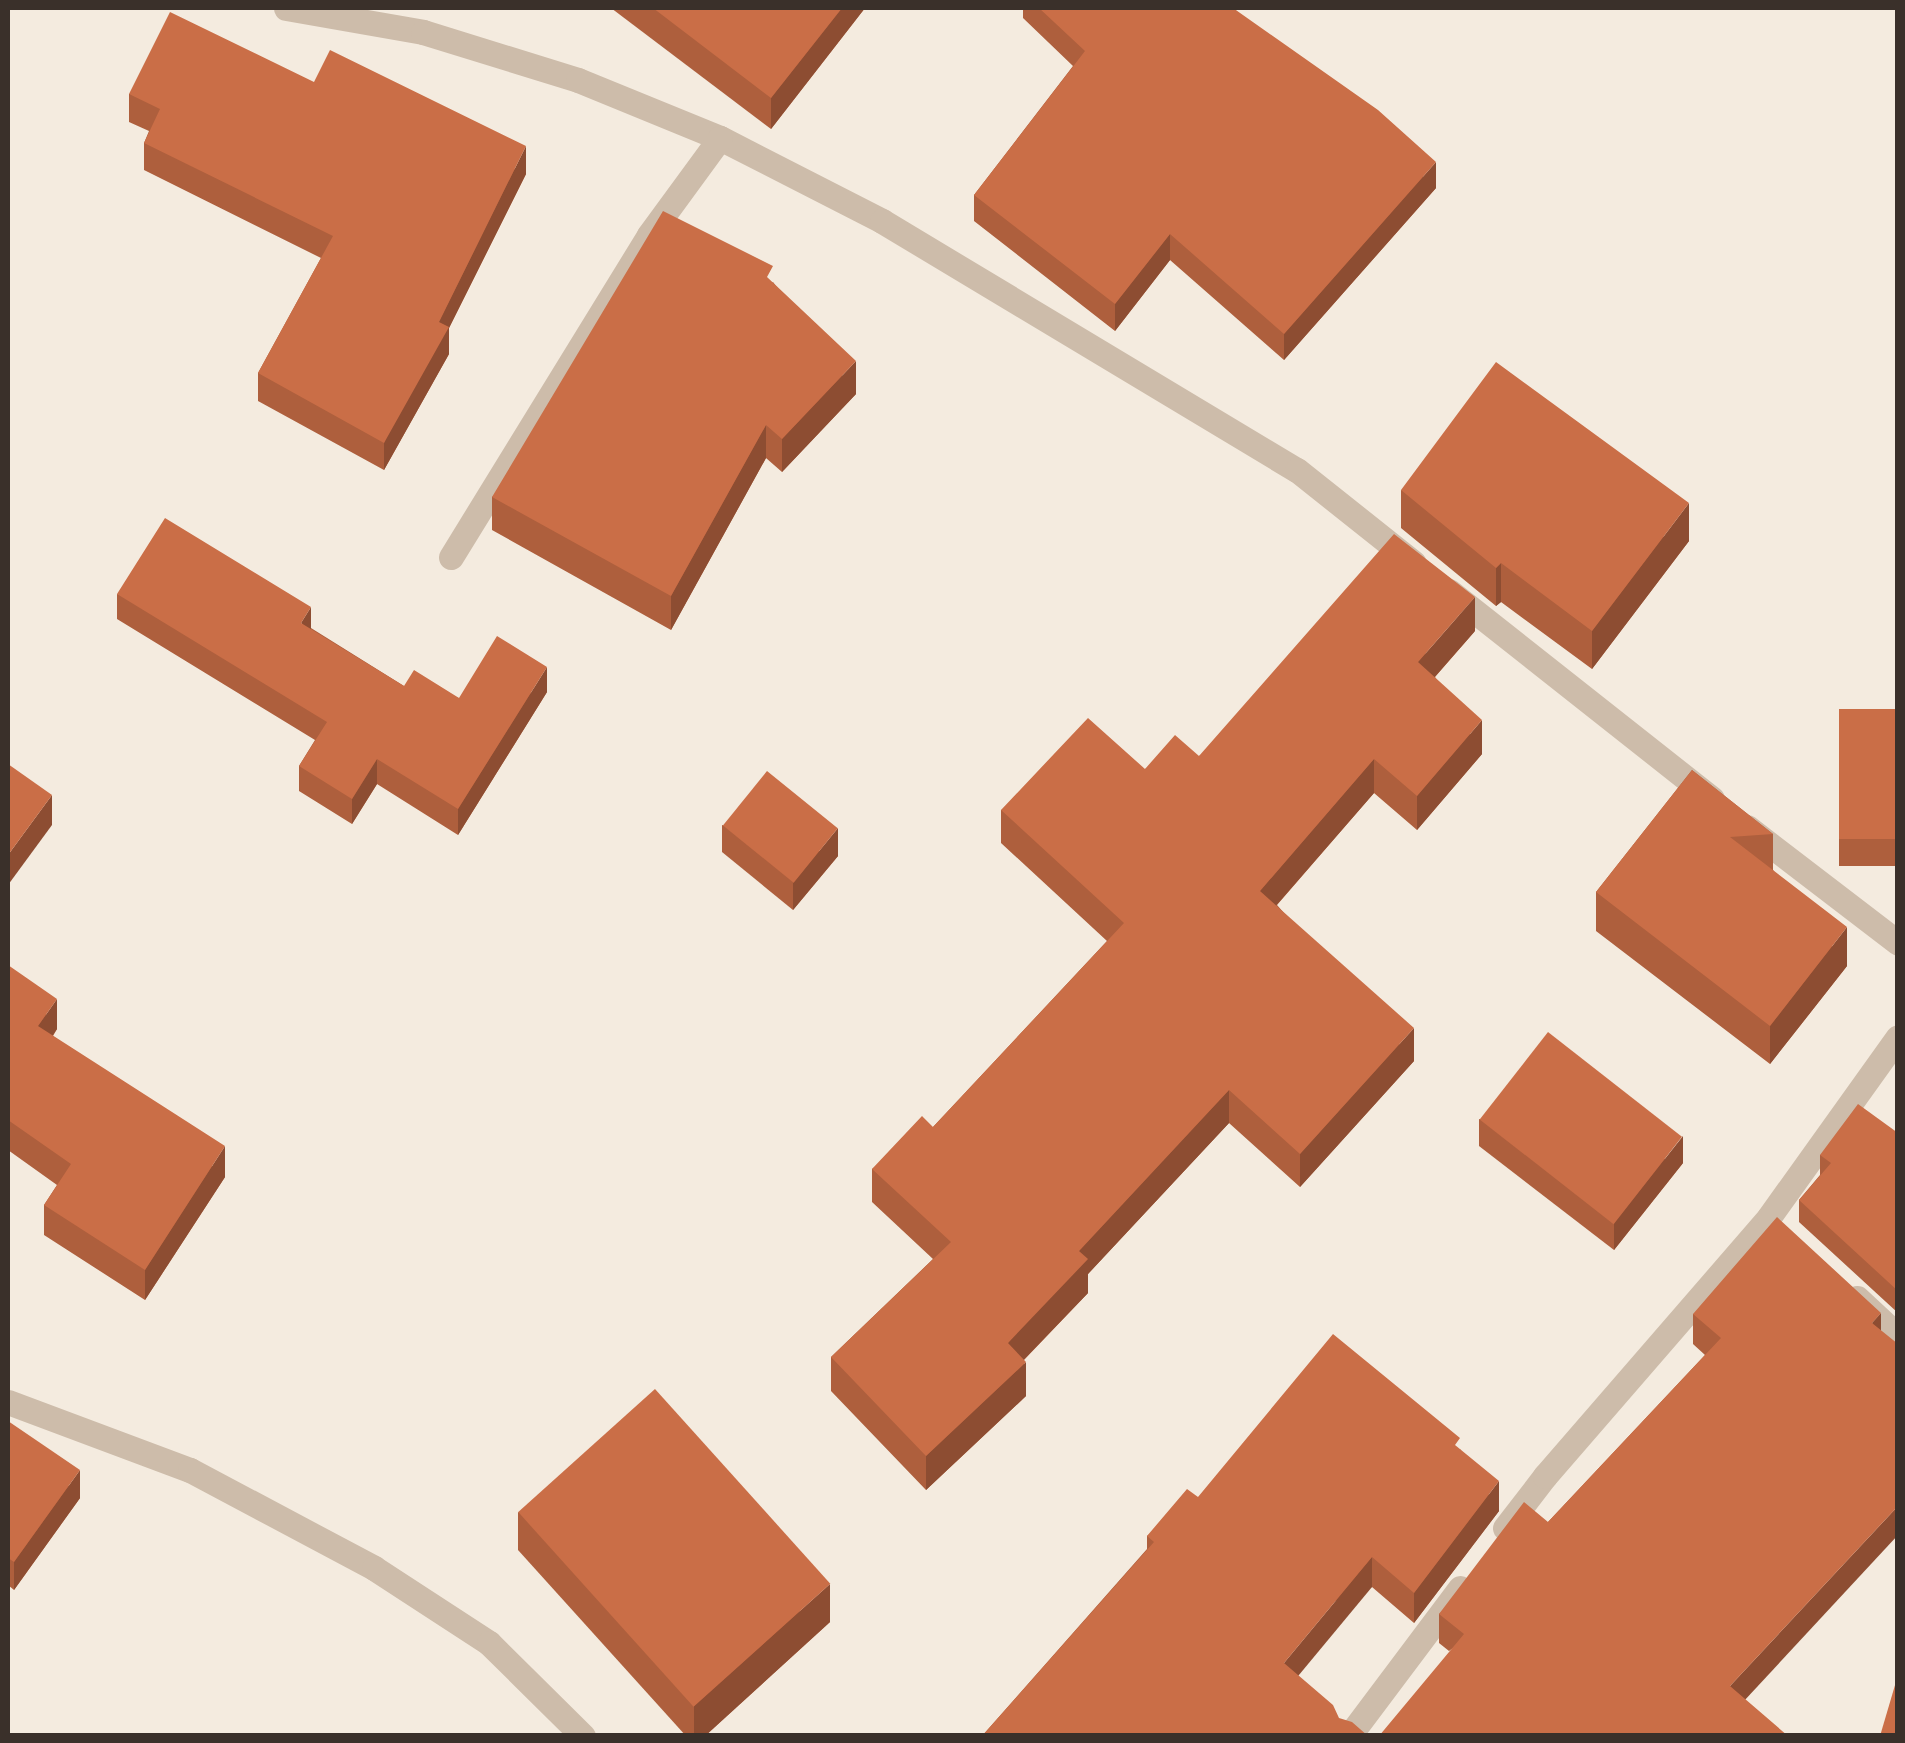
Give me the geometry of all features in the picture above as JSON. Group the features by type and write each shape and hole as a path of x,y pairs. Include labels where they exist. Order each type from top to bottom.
{"street":[{"path":"286,8 423,32 578,80 720,138 882,221 1297,470 1898,943"},
{"path":"451,556 649,236 720,138"},
{"path":"1349,1736 1544,1476 1776,1224 1898,1036"},
{"path":"1840,1283 1898,1336"},
{"path":"8,1402 190,1470 374,1568 489,1643 583,1736"}],"building":[{"path":"653,8 842,8 771,98"},
{"path":"1039,8 1233,8 1378,110 1436,162 1284,334 1170,234 1115,304 974,195 1085,51"},
{"path":"170,12 314,82 330,50 526,146 439,322 449,327 384,443 258,373 333,236 144,143 160,109 129,94"},
{"path":"663,211 773,266 767,277 856,361 782,439 766,425 671,596 492,497"},
{"path":"1496,362 1689,503 1592,631 1501,563 1496,568 1401,490"},
{"path":"165,518 311,607 301,623 404,686 414,670 459,698 497,636 547,667 458,809 377,759 352,799 299,766 327,722 117,594"},
{"path":"1394,534 1475,597 1418,662 1482,720 1417,796 1374,759 1260,891 1414,1028 1300,1154 1229,1090 1079,1251 1088,1259 1008,1343 1026,1362 926,1456 831,1357 951,1242 872,1169 922,1116 933,1127 1124,923 1001,810 1088,718 1145,769 1175,735 1199,756"},
{"path":"1839,709 1898,709 1898,839 1839,839"},
{"path":"8,764 52,795 8,855"},
{"path":"1692,770 1773,834 1730,837 1847,927 1770,1026 1596,892"},
{"path":"767,771 838,828 794,883 723,825"},
{"path":"8,965 57,999 38,1026 225,1146 145,1270 44,1205 71,1164 8,1120"},
{"path":"1548,1032 1682,1137 1614,1224 1480,1119"},
{"path":"1858,1104 1898,1133 1898,1291 1799,1200 1831,1163 1820,1155"},
{"path":"1777,1217 1881,1313 1872,1323 1898,1344 1898,1506 1730,1686 1788,1736 1379,1736 1464,1634 1439,1614 1524,1502 1548,1522 1721,1338 1693,1314"},
{"path":"1333,1334 1460,1438 1455,1445 1499,1481 1414,1593 1372,1557 1284,1663 1333,1705 1339,1718 1352,1722 1368,1736 982,1736 1154,1542 1147,1536 1187,1489 1198,1497"},
{"path":"655,1389 830,1584 694,1707 518,1512"},
{"path":"8,1421 80,1470 14,1562 8,1558"},
{"path":"1898,1675 1898,1736 1880,1736"}]}
